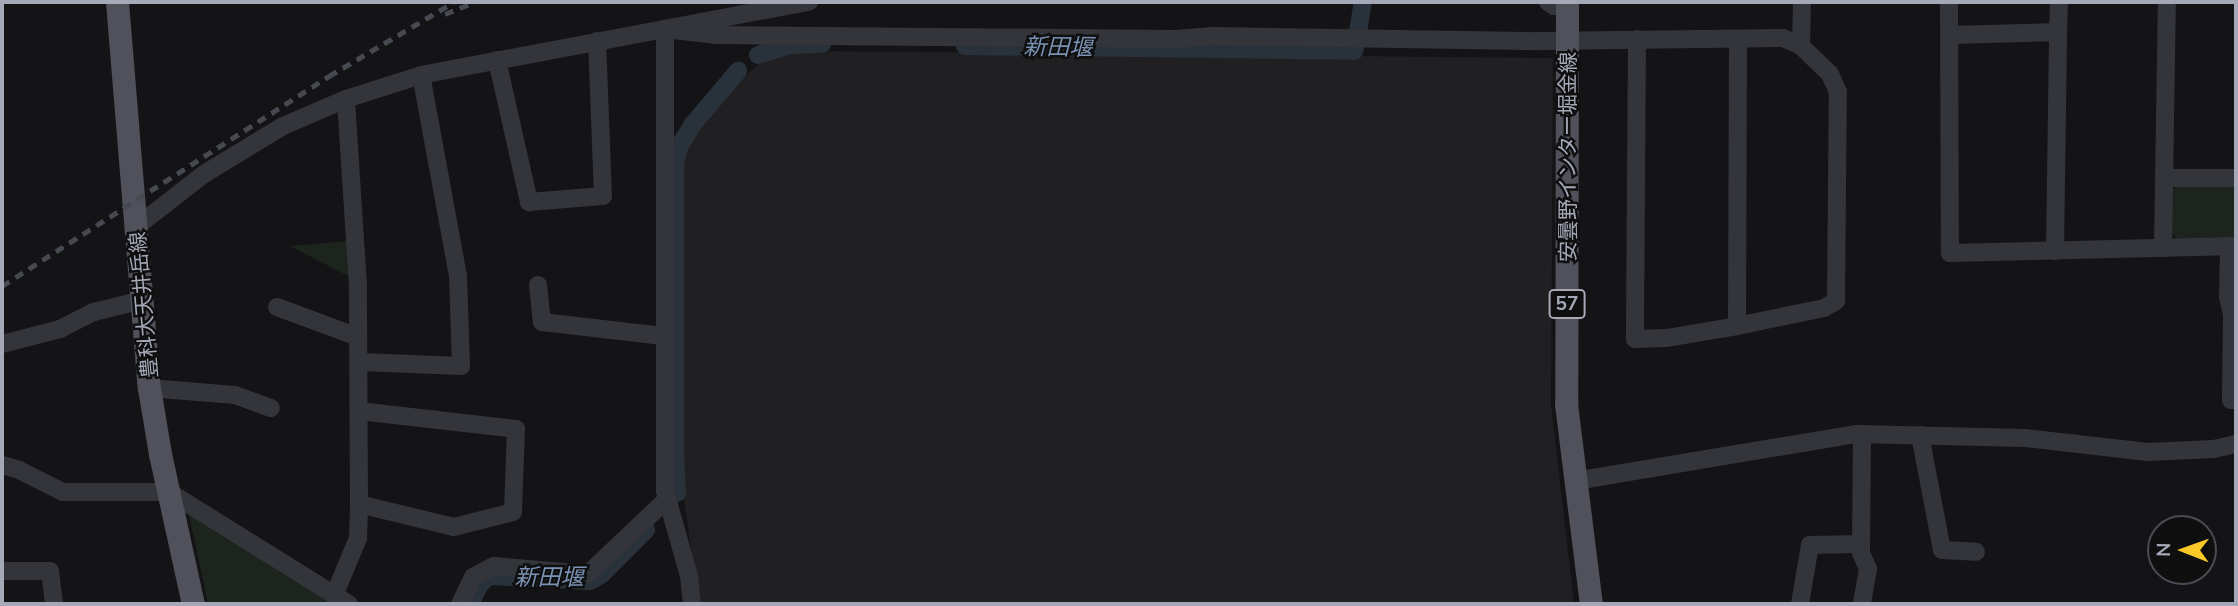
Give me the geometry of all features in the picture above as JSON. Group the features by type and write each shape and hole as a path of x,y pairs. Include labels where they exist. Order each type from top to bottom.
{"main road":[{"name":"豊科大天井岳線","path":"117,2 149,388 193,604"},
{"name":"安曇野インター堀金線","path":"1561,4 1568,39 1566,404 1591,604"}],"street":[{"path":"136,227 204,174 283,126 346,99 421,75 809,2"},
{"path":"1801,46 1802,2"},
{"path":"1949,2 1950,253 2232,246 2228,296 2232,314 2231,400 2236,400"},
{"path":"2055,251 2059,2"},
{"path":"2163,248 2167,2"},
{"path":"665,29 717,36 1177,39 1213,36 1541,41 1568,39 1783,38 1801,46 1830,74 1838,92 1836,301 1824,308 1737,326 1667,338 1635,339 1637,39"},
{"path":"665,29 663,335 666,500 686,563 692,604"},
{"path":"1950,35 2058,32"},
{"path":"1737,326 1738,39"},
{"path":"498,60 529,202 603,196 597,41"},
{"path":"360,362 461,366 458,276 421,75"},
{"path":"2,465 19,470 63,492 169,492 341,600 358,538 359,504 358,286 346,99"},
{"path":"2165,178 2236,178"},
{"path":"538,285 542,322 663,335"},
{"path":"2,344 60,328 94,312 142,300"},
{"path":"277,307 358,337"},
{"path":"149,388 235,395 271,408"},
{"path":"359,411 516,429 513,512 454,527 359,504"},
{"path":"1862,434 1861,553 1868,569 1862,604"},
{"path":"1575,481 1862,434 2025,438 2148,452 2214,449 2236,444"},
{"path":"1920,435 1942,550 1976,552"},
{"path":"460,604 473,578 494,566 588,573 666,500"},
{"path":"1800,604 1810,545 1861,544"},
{"path":"2,571 50,571 54,604"}],"shaded area":[{"path":"806,51 1553,58 1551,404 1574,604 699,604 682,485 682,165 685,147 697,128 731,89 763,60 781,53"},
{"path":"2180,184 2236,184 2236,239 2179,241 2171,233 2172,190"},
{"path":"347,241 348,276 290,246"},
{"path":"187,505 341,604 208,604"}],"waterway":[{"name":"新田堰","path":"1358,32 1363,2"},
{"name":"新田堰","path":"758,55 788,45 822,44"},
{"name":"新田堰","path":"965,46 1354,51 1356,44"},
{"name":"新田堰","path":"677,493 675,163 679,147 693,124 738,71"},
{"name":"新田堰","path":"470,604 480,584 489,576 590,581 601,575 646,530"}],"railway":[{"path":"2,286 329,76 454,2"},
{"path":"445,14 475,2"}]}
